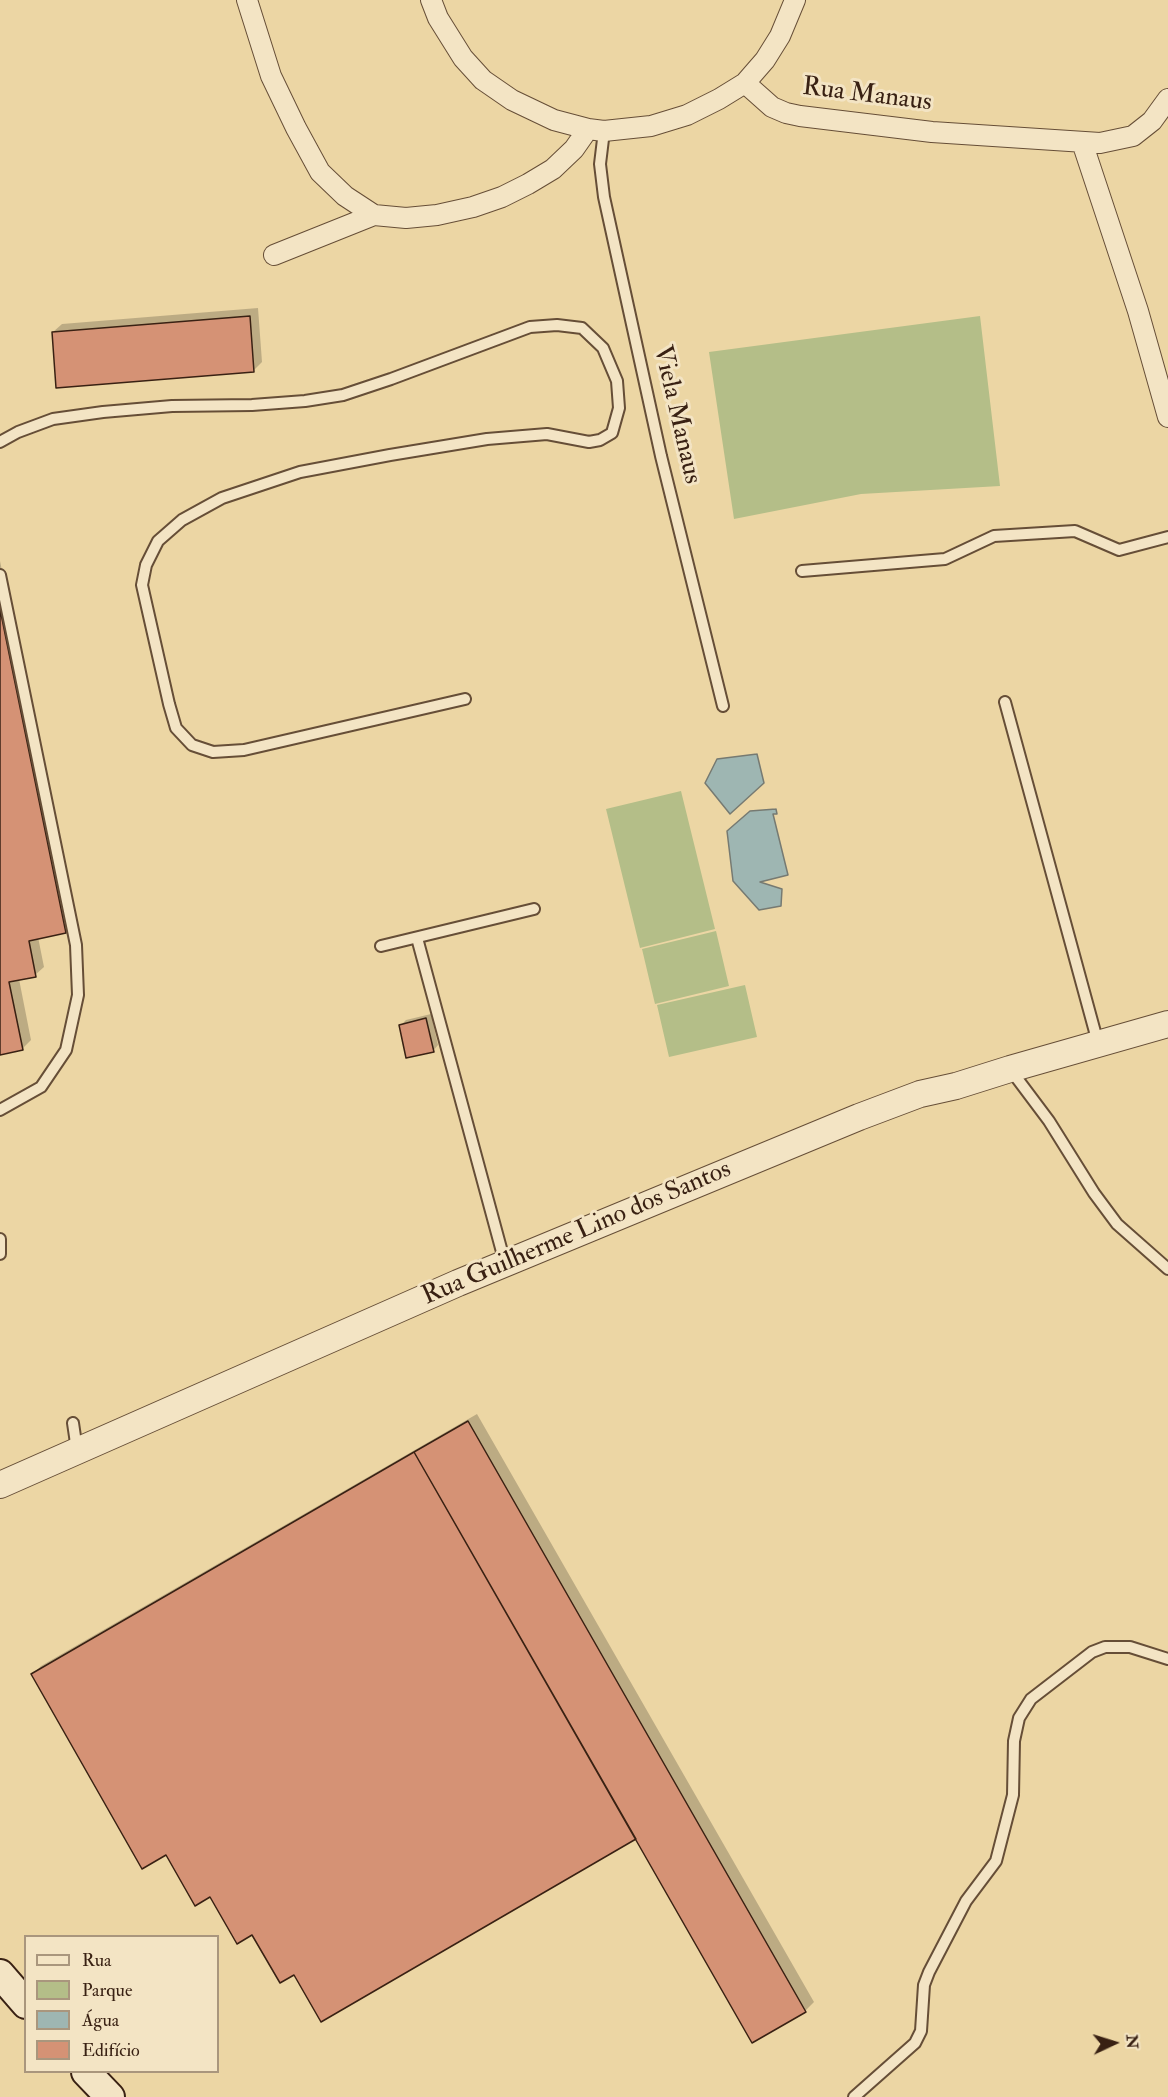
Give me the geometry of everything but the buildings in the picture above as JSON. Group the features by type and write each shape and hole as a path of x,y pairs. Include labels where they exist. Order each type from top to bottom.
{"main road":[{"path":"0,1974 24,2002"},
{"path":"80,2073 92,2097"},
{"path":"87,2073 110,2097"}],"street":[{"path":"247,0 271,76 296,128 321,172 345,196 374,215"},
{"path":"431,0 438,18 463,58 483,80 512,100 554,120 596,130 651,126 687,115 745,83 765,60 780,36 795,0"},
{"name":"Rua Manaus","path":"745,83 772,107 800,116 932,132 1100,143 1133,136 1152,121 1168,99"},
{"path":"274,255 374,215 406,218 437,215 473,207 502,197 553,169 596,130"},
{"path":"1082,142 1138,311 1168,417"},
{"name":"Rua Guilherme Lino dos Santos","path":"0,1485 505,1263 859,1117 920,1094 956,1086 1168,1024"}],"lane":[{"name":"Viela Manaus","path":"596,130 604,197 662,456 723,706"},
{"path":"0,442 18,432 53,419 103,412 172,406 294,402 343,394 391,379 530,327 557,325 582,328 603,348 617,381 619,408 612,434 589,442 548,434 497,438 300,472 222,498 182,520 158,541 146,565 142,585 169,704 176,728 192,745 213,752 243,750 465,699"},
{"path":"802,571 945,559 994,536 1075,531 1119,550 1168,537"},
{"path":"0,575 76,945 78,994 66,1050 41,1087 0,1110"},
{"path":"1005,702 1098,1044"},
{"path":"381,946 534,909"},
{"path":"417,938 505,1263"},
{"path":"1010,1069 1048,1120 1094,1193 1117,1224 1168,1269"},
{"path":"0,1239 0,1254"},
{"path":"73,1423 77,1451"},
{"path":"854,2097 915,2043 921,2031 924,1985 929,1972 966,1901 996,1861 1013,1795 1014,1741 1019,1718 1031,1699 1092,1652 1105,1647 1130,1647 1168,1659"}],"green space":[{"path":"980,316 1000,486 861,494 734,519 709,352"},
{"path":"681,791 715,929 640,948 606,809"},
{"path":"716,931 729,986 655,1004 642,949"},
{"path":"745,985 757,1037 669,1057 657,1005"}],"water":[{"path":"757,754 764,783 730,814 705,783 717,759"},
{"path":"776,809 777,814 773,814 788,875 760,882 782,889 781,906 759,910 733,881 727,831 750,811"}]}
